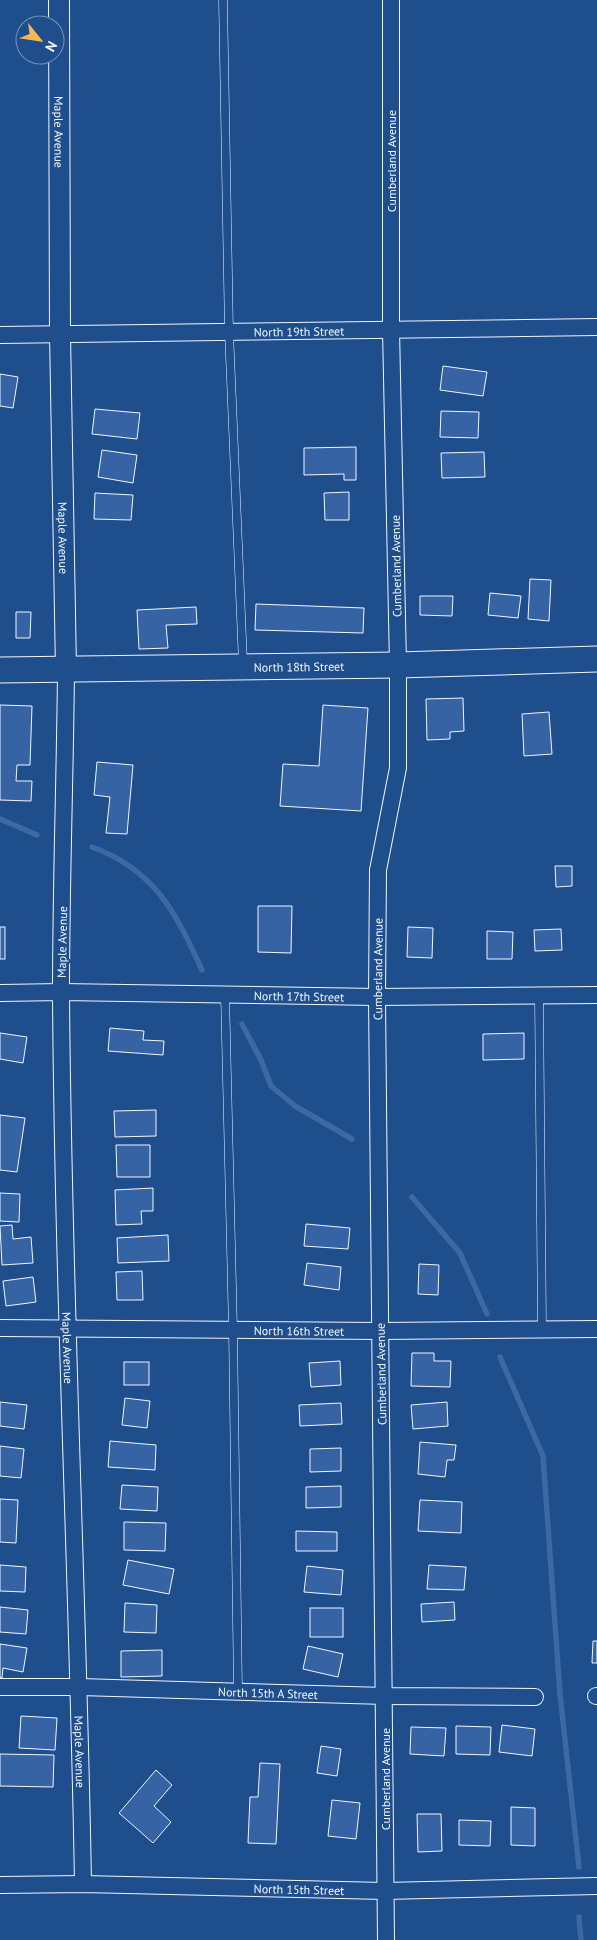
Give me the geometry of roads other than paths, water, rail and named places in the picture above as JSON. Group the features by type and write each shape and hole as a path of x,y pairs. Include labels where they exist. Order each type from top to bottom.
{"main road":[{"name":"North 18th Street","path":"0,670 243,668 597,659"}],"street":[{"name":"Maple Avenue","path":"59,0 60,334 66,670 61,992 67,1328 80,1686 83,1884"},
{"name":"Cumberland Avenue","path":"386,1940 377,997 378,870 398,768 398,665 391,330 391,0"},
{"name":"North 19th Street","path":"0,335 597,327"},
{"name":"North 17th Street","path":"0,992 377,997 597,995"},
{"name":"North 16th Street","path":"0,1328 381,1331 597,1329"},
{"name":"North 15th A Street","path":"0,1687 80,1686 385,1696 535,1696"},
{"name":"North 15th Street","path":"0,1885 83,1884 385,1891 597,1886"}],"lane":[{"path":"223,0 229,332 243,668"},
{"path":"224,994 238,1691"},
{"path":"539,996 542,1329"}],"waterway":[{"path":"0,819 37,835"},
{"path":"92,847 114,857 148,881 161,896 183,930 202,970"},
{"path":"242,1024 261,1060 271,1086 295,1106 352,1139"},
{"path":"412,1197 460,1253 487,1314"},
{"path":"500,1357 543,1456 560,1694 579,1867"},
{"path":"579,1917 581,1940"}]}
